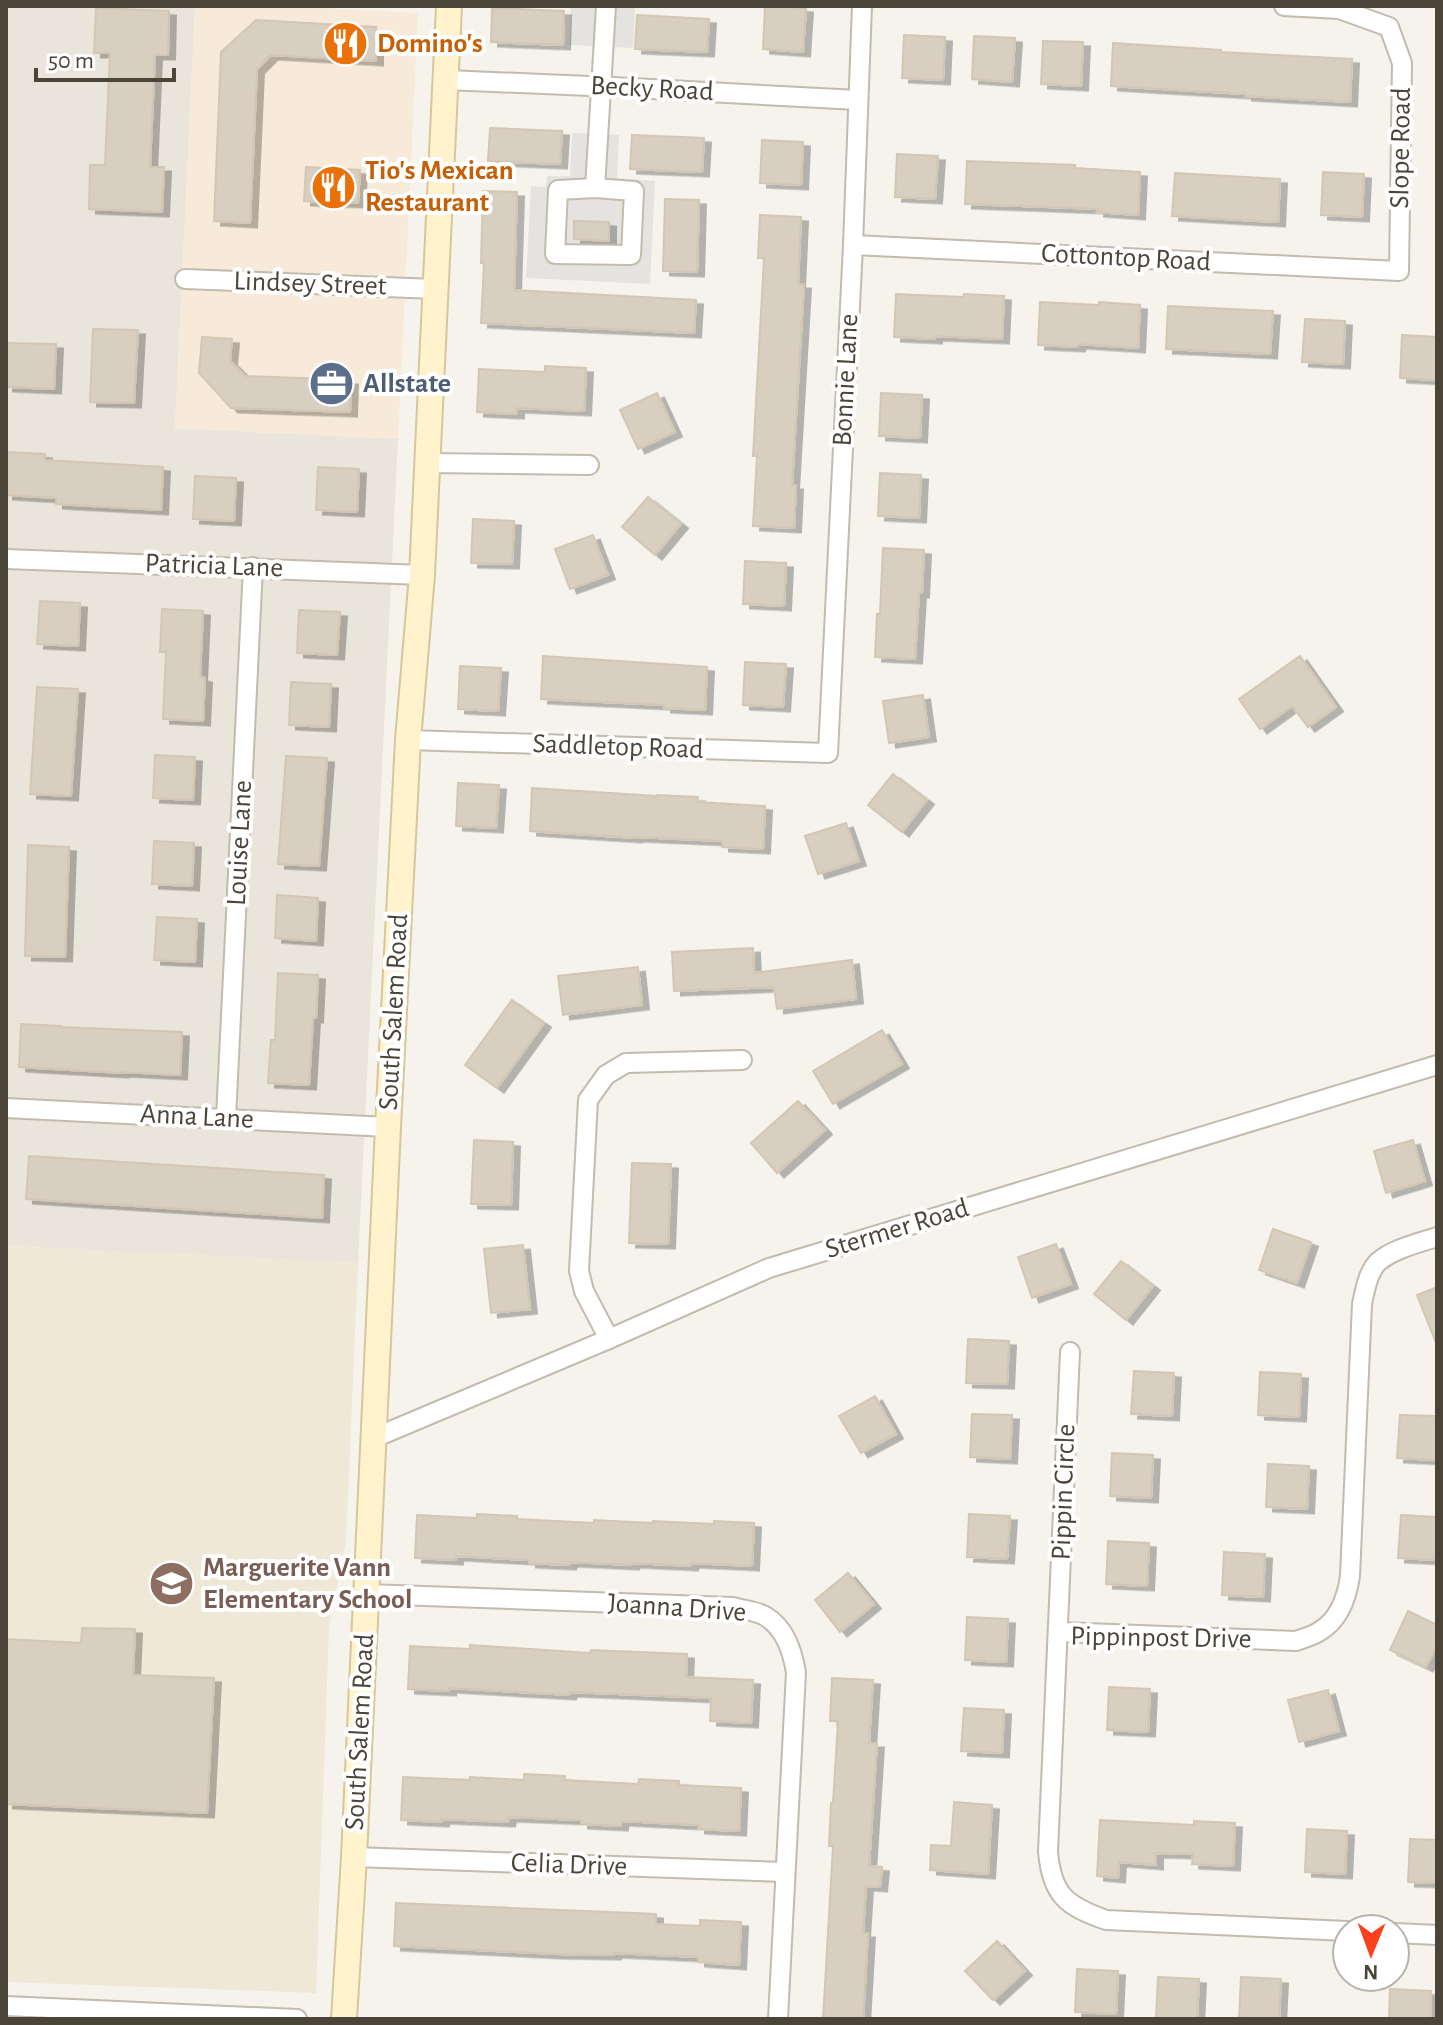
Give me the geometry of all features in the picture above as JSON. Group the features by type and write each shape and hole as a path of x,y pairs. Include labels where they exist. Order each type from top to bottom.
{"main road":[{"name":"South Salem Road","path":"344,2019 408,740 422,575 449,6"}],"street":[{"path":"595,188 606,6"},
{"name":"Bonnie Lane","path":"828,753 862,6"},
{"name":"Slope Road","path":"1284,6 1339,9 1389,27 1402,63 1399,271"},
{"name":"Becky Road","path":"446,80 858,100"},
{"path":"595,188 634,191 631,255 555,254 558,190 595,188"},
{"name":"Cottontop Road","path":"853,245 1399,271"},
{"name":"Lindsey Street","path":"185,279 435,289"},
{"path":"427,463 589,465"},
{"name":"Patricia Lane","path":"6,559 422,575"},
{"name":"Louise Lane","path":"226,1118 253,567"},
{"name":"Saddletop Road","path":"408,740 828,753"},
{"path":"609,1339 584,1291 579,1271 588,1100 606,1075 626,1063 742,1060"},
{"name":"Stermer Road","path":"374,1438 769,1268 1437,1066"},
{"name":"Anna Lane","path":"6,1108 388,1127"},
{"name":"Pippinpost Drive","path":"1331,1930 1106,1920 1078,1910 1061,1894 1050,1873 1048,1852 1059,1632 1296,1641 1320,1631 1335,1617 1347,1596 1350,1576 1362,1304 1366,1285 1377,1263 1400,1250 1437,1237"},
{"name":"Pippin Circle","path":"1059,1632 1070,1352"},
{"name":"Joanna Drive","path":"366,1594 733,1607 765,1615 783,1634 793,1652 796,1672 778,2019"},
{"name":"Celia Drive","path":"354,1857 785,1872"},
{"path":"1411,1934 1437,1935"},
{"path":"6,2006 297,2019"}],"shaded area":[{"path":"6,6 195,6 175,428 398,439 358,1263 6,1246"},
{"path":"195,6 286,6 418,13 398,439 175,428"},
{"path":"571,6 635,6 633,48 569,45"},
{"path":"572,133 619,135 617,178 655,181 650,284 526,278 531,186 546,187 547,176 570,176"},
{"name":"Marguerite Vann Elementary School","path":"6,1246 358,1263 346,1541 329,1626 316,1993 6,1982"}],"building":[{"path":"765,6 806,8 803,52 763,49"},
{"path":"96,8 169,11 168,55 155,55 150,167 164,167 162,212 89,209 90,165 105,165 110,53 94,53"},
{"path":"492,8 564,11 563,45 491,42"},
{"path":"637,15 709,19 707,52 635,49"},
{"path":"256,20 376,27 376,61 271,55 257,69 250,223 214,221 221,52"},
{"path":"904,35 945,37 943,80 902,78"},
{"path":"974,36 1015,38 1012,82 972,79"},
{"path":"1043,41 1083,42 1081,86 1041,84"},
{"path":"1113,43 1352,59 1350,102 1111,86"},
{"path":"490,128 562,131 560,164 488,161"},
{"path":"632,135 704,138 702,172 630,169"},
{"path":"762,140 803,142 801,185 760,183"},
{"path":"897,154 938,156 935,199 895,197"},
{"path":"967,161 1075,165 1075,168 1140,172 1138,215 1097,212 1098,209 965,204"},
{"path":"306,167 360,170 358,203 304,201"},
{"path":"1323,172 1364,174 1362,217 1321,215"},
{"path":"1175,173 1280,179 1278,222 1172,216"},
{"path":"483,191 517,192 514,290 696,300 694,333 481,323"},
{"path":"665,199 699,200 697,272 663,271"},
{"path":"760,215 801,217 798,284 804,284 792,485 796,485 794,528 753,526 757,456 753,456 764,258 758,258"},
{"path":"574,221 609,222 609,241 574,239"},
{"path":"896,294 1004,296 1002,339 894,337"},
{"path":"1040,302 1140,305 1138,348 1038,345"},
{"path":"1168,306 1273,311 1270,354 1166,349"},
{"path":"1305,319 1345,321 1343,364 1302,362"},
{"path":"93,329 138,330 134,403 90,402"},
{"path":"1402,335 1437,337 1437,380 1400,378"},
{"path":"202,337 232,339 230,361 245,376 351,380 350,412 231,408 199,373"},
{"path":"6,343 56,344 54,389 6,387"},
{"path":"545,366 586,368 584,411 517,408 517,414 477,412 479,369 545,372"},
{"path":"657,393 675,432 638,449 620,410"},
{"path":"881,393 922,395 920,438 879,436"},
{"path":"6,452 45,454 45,460 163,467 161,510 56,504 56,498 6,495"},
{"path":"318,467 359,469 357,512 316,510"},
{"path":"880,473 921,475 919,518 878,516"},
{"path":"195,476 236,478 234,521 193,519"},
{"path":"648,497 681,524 655,555 622,527"},
{"path":"473,519 514,521 512,564 471,563"},
{"path":"593,535 608,575 570,589 555,549"},
{"path":"883,548 924,550 915,659 875,657"},
{"path":"745,561 786,563 784,606 743,604"},
{"path":"40,601 80,603 78,646 37,644"},
{"path":"162,609 203,611 200,677 205,678 203,721 163,719 166,652 160,652"},
{"path":"299,610 340,612 337,655 297,653"},
{"path":"543,656 707,667 705,710 541,699"},
{"path":"1300,656 1336,707 1308,727 1292,706 1260,729 1239,699"},
{"path":"745,662 786,664 783,707 743,705"},
{"path":"460,666 501,668 498,711 458,709"},
{"path":"291,682 331,684 329,727 289,725"},
{"path":"37,687 78,689 71,796 30,794"},
{"path":"923,695 929,737 889,743 883,701"},
{"path":"155,755 195,757 193,800 153,798"},
{"path":"286,756 327,758 319,866 278,864"},
{"path":"893,774 927,800 902,832 868,805"},
{"path":"458,783 499,785 496,828 456,826"},
{"path":"532,788 698,797 697,802 765,806 763,849 722,847 722,841 530,831"},
{"path":"846,823 859,861 818,874 805,836"},
{"path":"154,841 194,843 192,886 152,884"},
{"path":"28,845 69,847 65,957 25,956"},
{"path":"277,895 318,898 316,941 275,938"},
{"path":"157,917 197,919 195,962 154,960"},
{"path":"753,948 754,973 852,960 856,999 777,1009 774,987 674,991 672,952"},
{"path":"638,967 642,1005 563,1015 558,976"},
{"path":"278,973 318,975 309,1085 268,1083 271,1040 275,1040"},
{"path":"512,1000 544,1023 497,1088 465,1065"},
{"path":"21,1024 182,1032 180,1075 19,1067"},
{"path":"882,1030 902,1064 833,1104 813,1071"},
{"path":"798,1101 825,1130 777,1173 751,1143"},
{"path":"474,1140 513,1142 511,1205 471,1204"},
{"path":"1413,1140 1425,1181 1386,1193 1374,1151"},
{"path":"29,1156 324,1175 322,1218 26,1199"},
{"path":"632,1163 671,1164 668,1244 629,1243"},
{"path":"1273,1229 1311,1242 1297,1283 1259,1270"},
{"path":"1056,1244 1071,1284 1032,1298 1018,1257"},
{"path":"523,1245 530,1309 491,1313 484,1249"},
{"path":"1121,1261 1153,1286 1126,1320 1094,1294"},
{"path":"1437,1287 1437,1343 1436,1343 1417,1295"},
{"path":"968,1339 1009,1341 1007,1384 966,1383"},
{"path":"1134,1371 1174,1373 1172,1416 1131,1414"},
{"path":"1260,1372 1301,1374 1299,1417 1258,1415"},
{"path":"875,1396 896,1434 861,1453 839,1416"},
{"path":"972,1414 1012,1415 1010,1459 970,1457"},
{"path":"1400,1415 1437,1416 1437,1460 1397,1458"},
{"path":"1112,1453 1153,1455 1151,1498 1110,1496"},
{"path":"1268,1464 1309,1466 1307,1509 1266,1507"},
{"path":"477,1514 594,1523 594,1520 754,1523 752,1566 570,1562 569,1565 456,1556 456,1560 415,1558 417,1515 477,1518"},
{"path":"969,1514 1010,1516 1007,1559 967,1557"},
{"path":"1401,1515 1437,1517 1437,1560 1398,1558"},
{"path":"1108,1541 1149,1543 1147,1586 1106,1584"},
{"path":"1224,1552 1265,1554 1263,1597 1222,1595"},
{"path":"848,1573 874,1604 840,1632 815,1600"},
{"path":"1408,1611 1437,1625 1437,1645 1426,1667 1390,1650"},
{"path":"967,1617 1008,1619 1006,1662 965,1660"},
{"path":"82,1628 135,1629 133,1675 214,1678 207,1813 6,1804 6,1639 81,1643"},
{"path":"470,1645 590,1653 591,1650 687,1654 686,1677 753,1680 751,1723 710,1721 711,1698 408,1689 410,1646 470,1649"},
{"path":"832,1678 873,1680 869,1743 877,1743 869,1866 882,1867 880,1887 866,1886 863,1933 868,1933 863,2019 823,2019 833,1846 829,1846 831,1803 838,1721 830,1721"},
{"path":"1109,1687 1150,1689 1148,1732 1107,1730"},
{"path":"1328,1690 1339,1731 1299,1742 1288,1700"},
{"path":"964,1708 1004,1710 1002,1753 961,1751"},
{"path":"524,1774 565,1776 564,1780 638,1784 639,1779 679,1781 679,1785 741,1788 739,1831 698,1829 698,1825 621,1821 621,1826 581,1824 581,1820 509,1817 508,1822 401,1820 403,1777 524,1780"},
{"path":"954,1802 992,1805 988,1874 930,1870 931,1845 951,1846"},
{"path":"1100,1820 1194,1825 1194,1821 1235,1823 1233,1866 1192,1864 1193,1854 1156,1853 1156,1865 1119,1862 1118,1878 1097,1876"},
{"path":"1307,1829 1347,1831 1345,1874 1305,1872"},
{"path":"1410,1839 1437,1840 1437,1883 1408,1882"},
{"path":"396,1903 656,1914 656,1924 700,1926 700,1920 741,1922 739,1965 698,1962 698,1957 394,1946"},
{"path":"997,1941 1025,1971 993,2000 965,1971"},
{"path":"1077,1969 1118,1971 1116,2014 1075,2012"},
{"path":"1158,1977 1199,1979 1197,2019 1156,2019"},
{"path":"1241,1977 1281,1979 1279,2019 1239,2019"},
{"path":"1431,1991 1430,2019 1389,2019 1390,1993"}],"place":[{"name":"Domino's","path":"346,44"},
{"name":"Tio's Mexican Restaurant","path":"334,187"},
{"name":"Allstate","path":"332,384"},
{"name":"Marguerite Vann Elementary School","path":"172,1584"}]}
